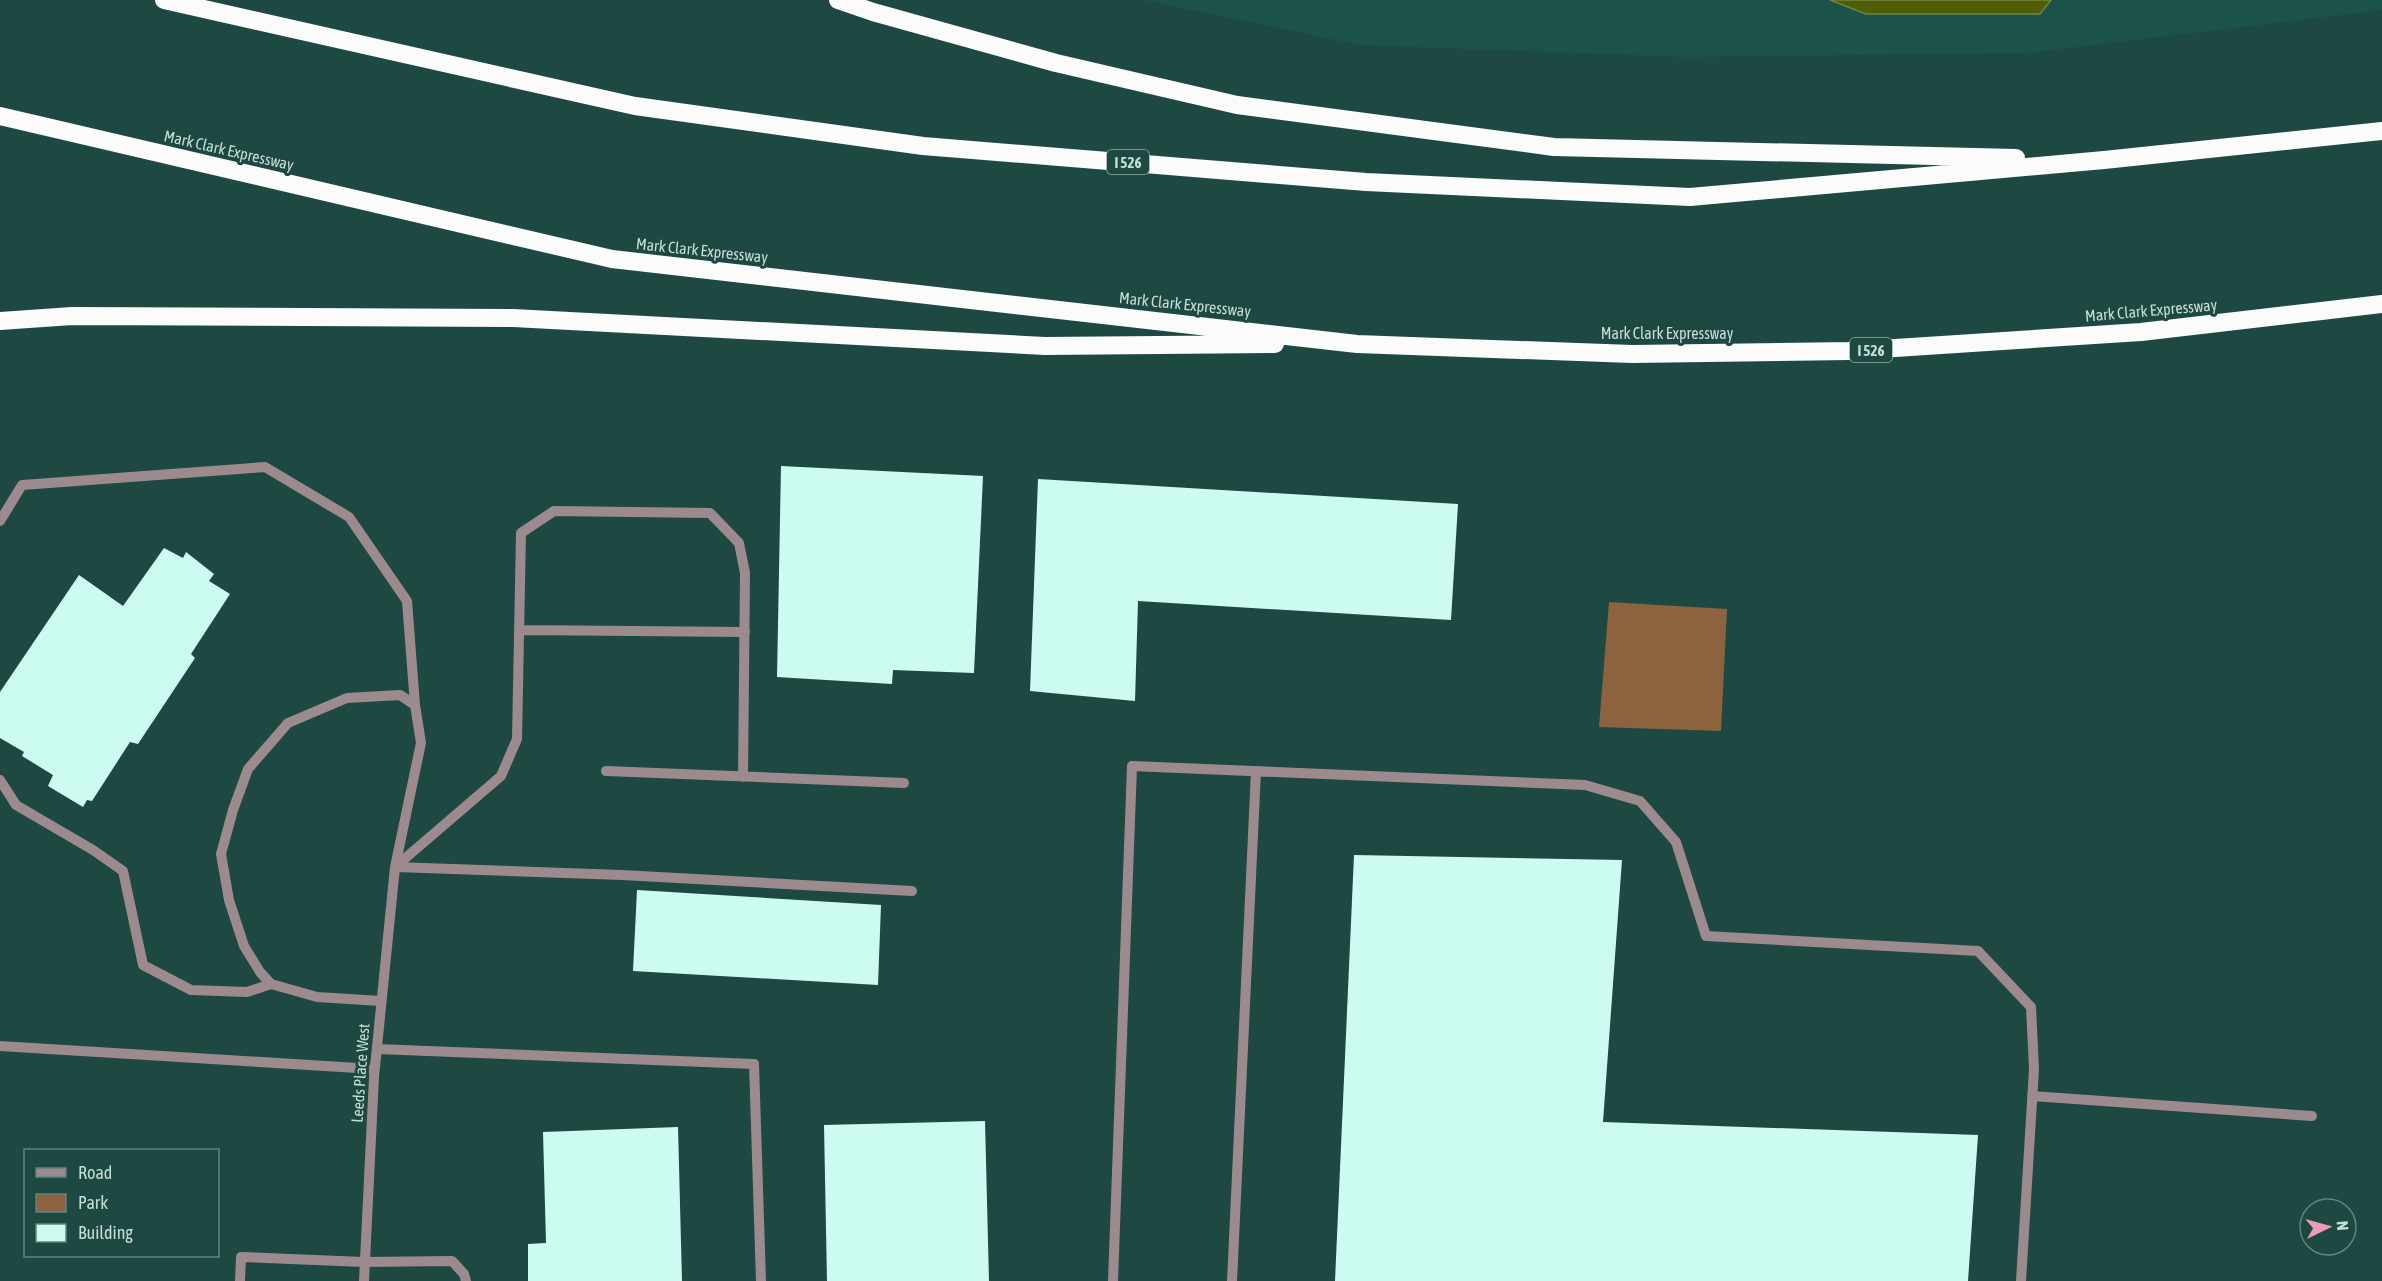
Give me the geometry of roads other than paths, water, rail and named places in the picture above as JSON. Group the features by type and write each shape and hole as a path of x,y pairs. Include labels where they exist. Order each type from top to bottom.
{"highway":[{"name":"I 526","path":"164,0 635,106 923,146 1366,182 1690,197 2104,160 2382,131"},
{"path":"838,0 873,12 1056,63 1237,105 1554,147 2104,160"},
{"name":"Mark Clark Expressway","path":"0,116 612,259 1357,344 1632,354 1849,351 2141,332 2382,304"},
{"path":"0,321 72,316 513,318 1045,346 1357,344"}],"street":[{"name":"Leeds Place West","path":"0,521 22,485 265,467 349,517 407,601 415,705 421,743 395,867 374,1069 363,1281"},
{"path":"395,867 501,776 517,739 521,533 554,511 710,513 739,543 745,573 743,777"},
{"path":"519,630 745,632"},
{"path":"381,1001 317,997 271,984 260,972 244,946 229,900 221,854 233,810 248,769 288,723 347,698 400,695 415,705"},
{"path":"1113,1281 1132,766 1585,785 1640,801 1676,842 1706,936 1978,951 2031,1007 2034,1069 2021,1281"},
{"path":"606,771 904,783"},
{"path":"1232,1281 1256,771"},
{"path":"0,780 16,805 93,850 123,871 143,965 191,990 247,992 271,984"},
{"path":"395,867 622,875 912,891"},
{"path":"0,1046 374,1069"},
{"path":"376,1049 754,1064 760,1281"},
{"path":"2032,1096 2312,1116"},
{"path":"240,1281 241,1257 364,1262 452,1261 464,1274 466,1281"}]}
